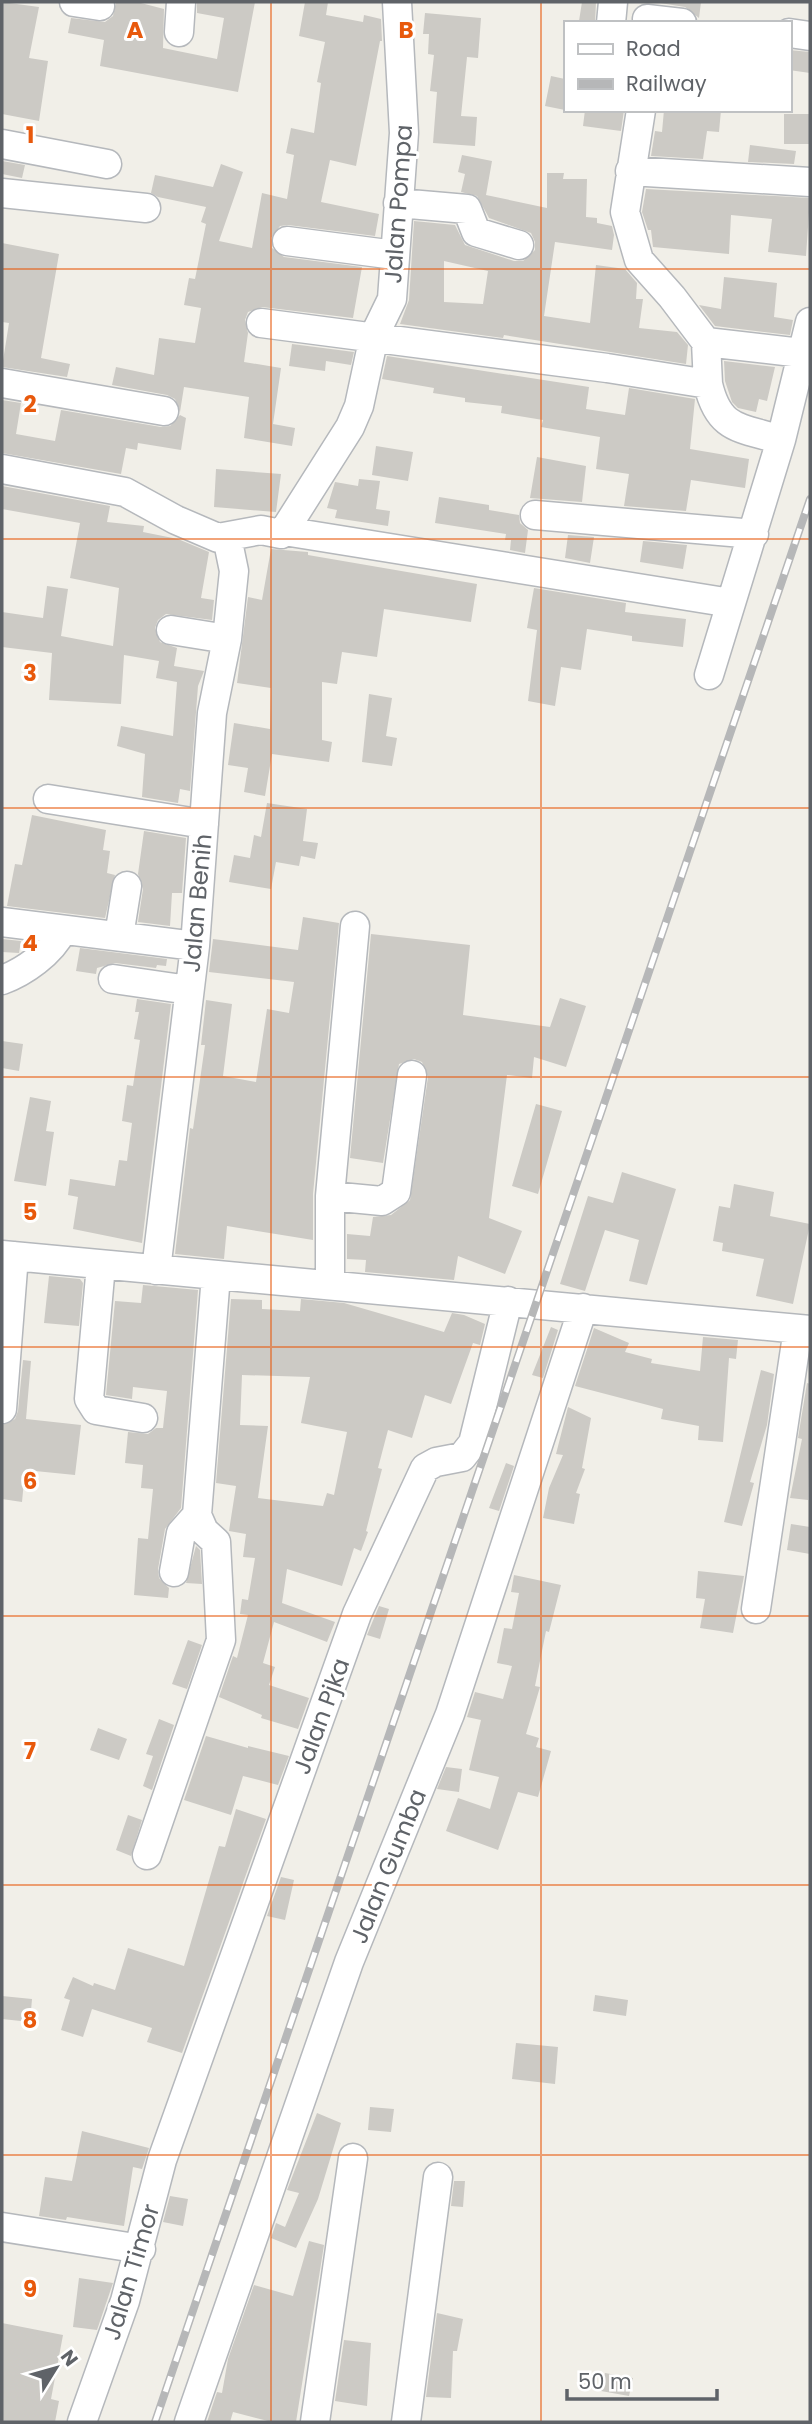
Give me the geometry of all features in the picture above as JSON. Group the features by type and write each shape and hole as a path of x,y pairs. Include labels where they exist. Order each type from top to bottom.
{"street":[{"path":"179,32 181,2"},
{"name":"Jalan Pompa","path":"284,531 350,427 359,406 374,336 392,299 404,133 397,2"},
{"path":"611,21 613,2"},
{"path":"647,15 673,21"},
{"path":"791,33 810,36"},
{"path":"642,112 625,212 639,261 672,297 706,342 712,405 726,422 781,440"},
{"path":"2,144 107,163"},
{"path":"630,171 810,182"},
{"path":"2,193 146,208"},
{"path":"398,203 467,209 476,232 519,246"},
{"path":"287,241 396,255"},
{"path":"261,323 374,336 708,384"},
{"path":"709,675 754,534 806,353 810,323"},
{"path":"706,342 806,353"},
{"path":"2,383 164,411"},
{"path":"2,470 125,492 198,531 218,538 261,530 281,534 284,531 731,603"},
{"path":"535,515 754,534"},
{"name":"Jalan Benih","path":"156,1270 195,946 212,713 227,639 233,571 227,537"},
{"path":"171,630 227,639"},
{"path":"48,799 204,824"},
{"path":"119,936 127,886"},
{"path":"2,922 62,932 195,946"},
{"path":"330,1285 330,1196 355,926"},
{"path":"2,980 22,971 52,946 62,932"},
{"path":"114,979 189,990"},
{"path":"330,1196 382,1201 396,1192 412,1075"},
{"path":"2,1409 8,1256 804,1329 756,1609"},
{"path":"101,1265 89,1399 96,1410 143,1418"},
{"path":"147,1854 220,1640 216,1542 204,1531 197,1515 216,1275"},
{"name":"Jalan Pjka","path":"162,2160 357,1614 425,1468 436,1462 462,1457 473,1443 508,1301"},
{"name":"Jalan Gumba","path":"189,2422 349,1962 450,1714 583,1308"},
{"path":"174,1572 181,1533 197,1515"},
{"path":"315,2422 353,2158"},
{"name":"Jalan Timor","path":"82,2422 141,2249 162,2160"},
{"path":"406,2422 438,2178"},
{"path":"2,2227 141,2249"}],"building":[{"path":"2,2 39,7 29,58 48,61 39,121 2,114"},
{"path":"116,2 137,2 164,9 163,48 217,59 224,18 197,13 197,2 255,2 238,92 100,66 104,40 68,33 71,18 105,22 113,16"},
{"path":"305,2 328,2 326,15 363,22 364,15 381,19 382,41 356,166 330,160 321,202 379,214 375,236 288,225 280,226 271,238 272,248 284,257 362,267 353,318 262,307 248,312 245,320 248,333 244,362 281,368 273,424 295,428 292,446 244,438 249,397 184,387 180,412 175,399 167,395 112,385 116,367 154,375 159,338 195,343 201,308 184,305 189,278 195,279 206,224 201,222 206,207 158,197 151,193 155,175 213,187 221,164 243,172 219,241 252,248 262,193 287,199 294,155 286,153 291,128 314,133 321,83 317,82 325,42 299,36"},
{"path":"582,2 596,2 595,21 579,21"},
{"path":"654,2 701,2 699,18 685,7"},
{"path":"425,13 481,18 478,58 467,57 461,116 477,117 475,146 433,143 437,92 430,91 434,55 428,54 429,34 423,34"},
{"path":"791,50 810,52 810,73 791,70"},
{"path":"551,76 564,79 564,110 545,106"},
{"path":"585,112 624,112 621,131 583,126"},
{"path":"664,112 721,112 719,132 707,131 703,159 651,156 655,131 662,132"},
{"path":"784,114 810,114 810,144 784,144"},
{"path":"750,145 796,151 794,164 748,162"},
{"path":"462,155 492,161 486,195 547,208 547,173 564,173 563,179 587,179 586,217 597,218 597,223 612,226 612,250 555,242 544,316 590,323 596,265 625,269 637,283 636,299 643,299 639,328 677,332 688,345 686,364 504,335 503,338 400,324 409,300 414,221 455,225 465,245 514,261 523,261 535,250 531,233 489,218 477,196 461,192 465,174 458,172","holes":["444,261 488,271 483,304 444,302"]},
{"path":"2,161 25,165 22,178 2,174"},
{"path":"646,189 810,198 806,256 768,252 772,219 731,215 729,254 653,247 651,230 648,230 642,212"},
{"path":"2,243 59,254 41,358 70,364 67,377 2,367 9,323 2,322"},
{"path":"724,277 777,283 774,317 793,320 790,335 715,326 699,305 721,309"},
{"path":"292,344 354,352 351,365 326,361 325,371 289,366"},
{"path":"387,356 589,387 586,409 625,415 629,388 695,399 690,449 749,459 745,488 691,480 686,511 624,506 629,474 596,469 600,437 541,427 543,420 501,413 502,406 465,402 465,398 433,393 434,388 382,379"},
{"path":"724,361 775,367 767,401 759,399 756,412 738,408 732,402 725,381"},
{"path":"2,400 21,403 16,434 55,441 61,410 161,427 170,426 180,415 186,418 181,450 138,443 137,450 126,448 121,474 2,453"},
{"path":"376,446 413,452 408,481 372,475"},
{"path":"537,457 586,466 582,502 530,498"},
{"path":"216,469 281,474 276,512 214,507"},
{"path":"359,479 380,481 376,509 390,511 388,526 335,518 337,510 327,508 335,482 358,486"},
{"path":"2,486 110,506 107,522 144,526 143,532 178,539 209,552 201,598 214,600 212,620 166,614 158,620 155,628 160,642 177,648 174,666 204,671 198,686 190,791 180,789 178,803 142,797 145,754 117,746 121,726 173,736 177,682 156,678 159,661 124,655 121,704 49,700 52,653 2,647 2,612 43,618 47,586 68,589 61,636 113,646 119,588 70,578 80,523 2,509"},
{"path":"439,497 489,505 489,510 519,515 520,523 528,530 525,553 510,550 511,540 505,540 506,534 435,523"},
{"path":"568,535 594,537 590,563 565,558"},
{"path":"643,541 687,545 683,569 640,562"},
{"path":"271,549 308,552 308,555 477,584 471,622 384,609 377,657 342,652 337,684 322,682 322,740 332,742 329,762 272,754 265,796 244,792 248,768 228,765 234,723 270,729 271,688 237,683 248,597 262,600"},
{"path":"534,588 626,603 625,612 686,619 683,647 632,641 632,636 587,629 581,670 561,667 555,706 528,701 537,630 527,628"},
{"path":"369,694 392,698 386,736 397,738 392,766 362,762"},
{"path":"267,803 307,809 303,841 318,843 315,859 301,856 299,866 276,862 271,889 229,882 234,855 250,858 254,835 261,837"},
{"path":"32,815 106,830 103,850 110,851 107,873 115,875 105,918 7,906 15,864 22,865"},
{"path":"144,831 186,838 182,893 172,893 170,926 138,922 143,889 138,874"},
{"path":"303,917 339,923 313,1194 313,1240 227,1226 224,1259 175,1254 190,1128 193,1129 205,1045 201,1045 206,1000 232,1004 223,1076 256,1082 267,1009 289,1013 294,982 209,972 213,939 298,950"},
{"path":"371,934 470,945 463,1015 550,1027 560,998 586,1006 566,1067 534,1057 532,1078 507,1075 489,1218 522,1231 505,1274 458,1256 454,1280 365,1272 366,1260 347,1259 347,1234 370,1236 373,1217 391,1215 410,1200 428,1077 422,1062 414,1059 399,1064 383,1163 350,1158"},
{"path":"2,939 21,941 19,953 2,952"},
{"path":"80,948 167,959 166,966 157,965 156,968 115,963 97,968 96,974 76,971"},
{"path":"137,999 171,1004 142,1243 73,1229 78,1197 68,1195 70,1179 115,1186 119,1160 127,1161 132,1123 122,1121 127,1085 133,1086 140,1040 134,1039 139,1012 135,1012"},
{"path":"2,1041 23,1044 19,1071 2,1068"},
{"path":"30,1097 51,1101 46,1131 54,1132 46,1186 14,1181"},
{"path":"536,1104 562,1111 538,1194 512,1186"},
{"path":"622,1172 676,1189 647,1285 629,1281 639,1240 605,1230 585,1291 560,1284 588,1196 613,1203"},
{"path":"734,1184 774,1192 770,1216 810,1224 793,1304 756,1296 764,1259 722,1251 723,1243 713,1241 719,1206 730,1208"},
{"path":"49,1276 80,1279 83,1283 79,1326 44,1323"},
{"path":"143,1285 198,1290 181,1508 165,1529 158,1569 159,1578 169,1588 168,1598 134,1595 138,1538 148,1539 153,1489 141,1488 143,1465 125,1463 128,1432 148,1434 156,1428 163,1428 167,1391 133,1387 132,1399 106,1395 115,1301 141,1303"},
{"path":"231,1299 262,1300 262,1309 300,1311 301,1299 344,1303 444,1332 452,1313 485,1324 480,1345 473,1343 451,1404 425,1395 412,1438 388,1430 378,1468 382,1469 366,1531 368,1532 361,1551 354,1548 342,1586 287,1569 282,1603 335,1622 327,1642 274,1622 263,1663 275,1667 269,1685 309,1698 298,1729 261,1718 262,1715 219,1697 233,1656 237,1658 248,1615 240,1614 242,1599 248,1600 255,1558 243,1557 246,1534 229,1531 236,1486 216,1483","holes":["242,1375 310,1377 301,1423 347,1432 334,1495 327,1493 323,1506 258,1498 268,1426 240,1425"]},
{"path":"551,1327 558,1330 543,1378 532,1375"},
{"path":"594,1328 629,1343 625,1352 652,1359 651,1363 700,1371 703,1337 738,1340 736,1359 729,1358 723,1442 698,1440 699,1426 661,1419 663,1409 575,1386"},
{"path":"23,1360 31,1361 26,1419 81,1425 75,1475 25,1470 22,1502 2,1499 2,1425 15,1419 18,1411"},
{"path":"761,1370 774,1374 767,1425 750,1482 754,1483 742,1526 724,1522"},
{"path":"807,1383 810,1384 808,1500 790,1498 802,1439 798,1438"},
{"path":"568,1407 591,1418 582,1468 585,1469 576,1493 580,1494 574,1524 543,1518 549,1488 563,1455 556,1454"},
{"path":"506,1463 514,1466 499,1511 489,1508"},
{"path":"791,1524 810,1527 810,1554 787,1550"},
{"path":"196,1546 200,1550 202,1584 186,1583"},
{"path":"698,1571 744,1576 733,1633 700,1628 705,1599 696,1598"},
{"path":"514,1575 561,1585 549,1632 546,1631 535,1686 540,1687 526,1734 539,1738 536,1747 551,1751 538,1797 518,1792 498,1850 446,1831 458,1798 490,1809 499,1777 469,1770 481,1720 467,1717 475,1692 503,1699 512,1666 497,1663 504,1628 512,1629 519,1593 511,1592"},
{"path":"379,1606 389,1609 380,1639 367,1635"},
{"path":"188,1640 202,1645 187,1689 172,1684"},
{"path":"159,1719 174,1725 152,1790 143,1786 153,1756 146,1754"},
{"path":"98,1728 127,1739 119,1760 90,1750"},
{"path":"206,1736 289,1756 278,1785 243,1776 231,1815 184,1800"},
{"path":"446,1767 462,1769 459,1792 437,1789"},
{"path":"236,1809 266,1819 182,2053 147,2042 152,2028 92,2009 83,2037 61,2030 70,2000 64,1998 73,1977 93,1986 94,1983 115,1990 128,1948 184,1966 219,1846 225,1847"},
{"path":"128,1815 142,1820 131,1856 116,1850"},
{"path":"281,1877 294,1880 285,1920 267,1916"},
{"path":"595,1995 628,2000 626,2016 593,2011"},
{"path":"2,1996 32,1999 30,2022 2,2019"},
{"path":"516,2043 558,2047 555,2084 512,2079"},
{"path":"370,2107 394,2109 391,2132 368,2130"},
{"path":"317,2113 341,2123 318,2199 296,2248 271,2238 276,2223 285,2227 299,2193 287,2190"},
{"path":"82,2131 149,2148 142,2169 133,2167 124,2226 67,2217 66,2220 39,2216 45,2177 72,2181"},
{"path":"454,2181 465,2181 463,2207 451,2206"},
{"path":"170,2196 188,2199 183,2226 163,2222"},
{"path":"309,2241 324,2245 296,2422 272,2422 233,2412 230,2422 207,2422 217,2392 222,2393 228,2359 254,2285 293,2296"},
{"path":"79,2278 113,2283 97,2330 73,2327"},
{"path":"437,2313 463,2319 457,2351 453,2351 451,2398 426,2397"},
{"path":"2,2323 63,2335 51,2399 59,2401 55,2422 2,2422"},
{"path":"344,2340 371,2343 367,2406 335,2401"},
{"path":"605,2373 633,2378 629,2396 601,2391"}],"railway":[{"path":"155,2422 810,499"}]}
